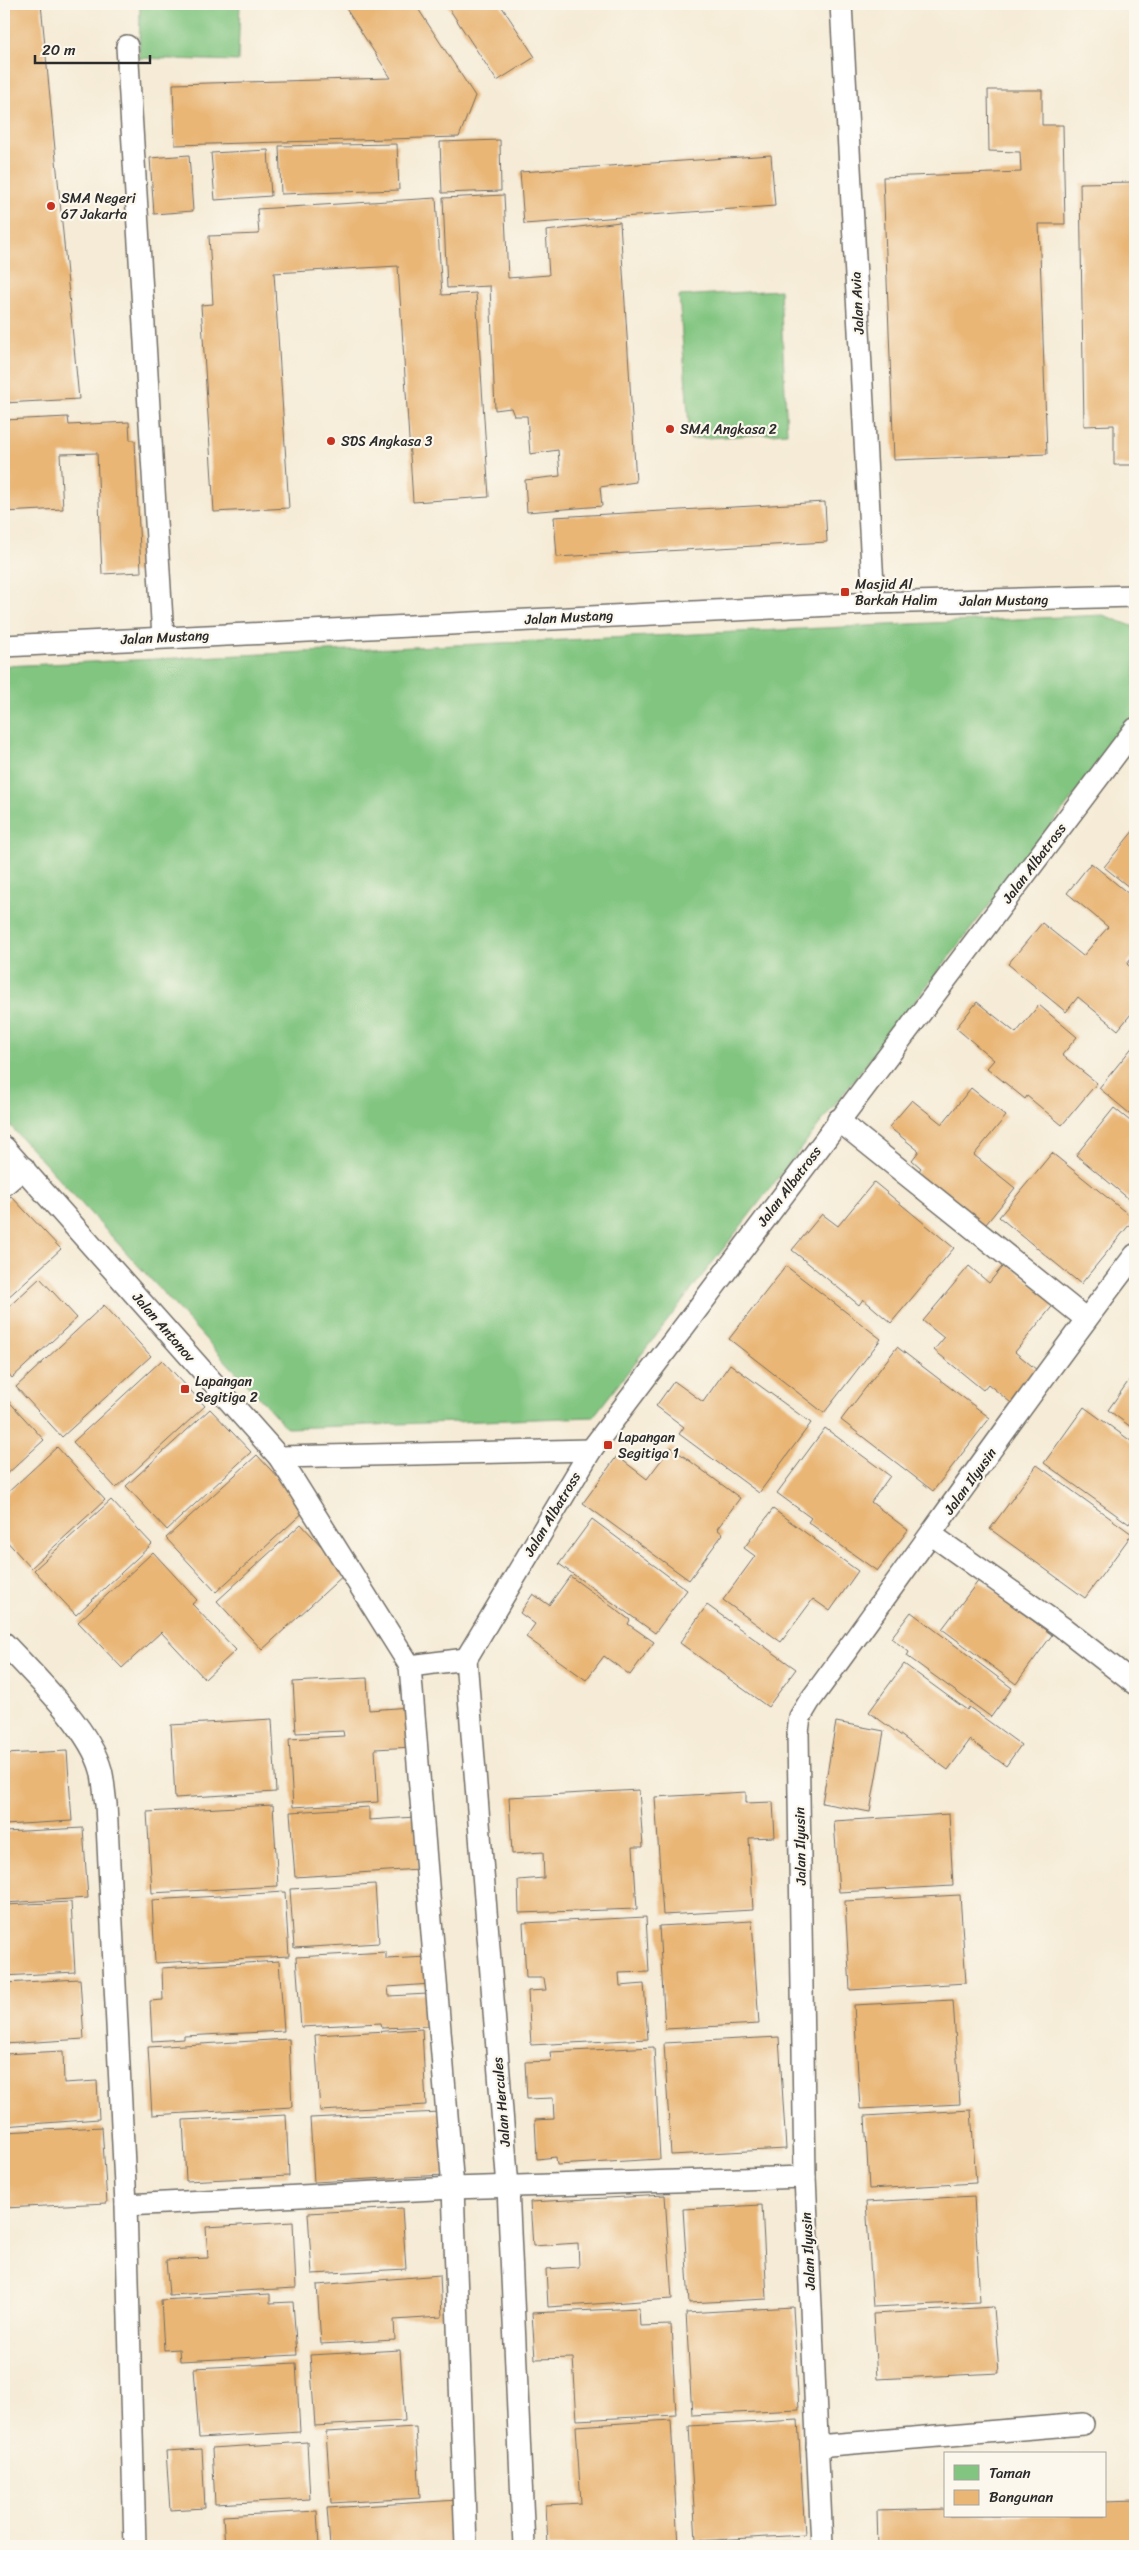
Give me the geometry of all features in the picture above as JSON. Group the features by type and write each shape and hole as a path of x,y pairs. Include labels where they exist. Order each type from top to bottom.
{"lane":[{"name":"Jalan Avia","path":"841,4 874,603"},
{"path":"127,46 163,637"},
{"name":"Jalan Mustang","path":"4,646 874,603 1135,596"},
{"name":"Jalan Albatross","path":"466,1659 591,1450 838,1120 1135,729"},
{"path":"838,1120 1086,1319"},
{"name":"Jalan Antonov","path":"4,1147 278,1457 410,1666"},
{"path":"4,1185 24,1168"},
{"name":"Jalan Ilyusin","path":"822,2546 805,2177 798,1732 800,1718 809,1702 932,1535 1086,1319 1135,1255"},
{"path":"278,1457 591,1450"},
{"path":"932,1535 1062,1627 1135,1684"},
{"path":"4,1642 54,1697 83,1734 101,1769 106,1804 126,2205 134,2546"},
{"path":"466,1659 410,1666 453,2188 466,2546"},
{"name":"Jalan Hercules","path":"466,1659 508,2187 524,2546"},
{"path":"126,2205 453,2188 805,2177"},
{"path":"817,2446 1082,2424"}],"green space":[{"path":"140,4 240,4 238,61 139,58"},
{"path":"780,290 787,433 690,439 679,296"},
{"path":"1103,615 1135,627 1135,717 593,1417 287,1428 4,1119 4,666"}],"building":[{"path":"4,4 41,4 79,399 4,403"},
{"path":"343,4 415,4 475,96 459,137 175,145 173,84 391,78"},
{"path":"446,4 500,4 535,57 497,81"},
{"path":"988,90 1042,90 1042,125 1063,125 1065,224 1039,224 1047,454 894,460 883,177 1021,172 1020,152 989,151"},
{"path":"500,140 501,191 442,193 440,142"},
{"path":"397,144 399,190 281,194 279,146"},
{"path":"268,150 271,196 215,200 211,153"},
{"path":"189,155 193,211 154,214 150,158"},
{"path":"771,155 775,206 524,224 520,172"},
{"path":"1135,182 1135,465 1114,465 1114,425 1084,426 1080,183"},
{"path":"504,195 508,278 549,275 546,231 620,222 636,482 600,487 602,506 527,512 525,480 560,476 558,450 530,454 527,416 514,416 511,408 495,410 490,286 447,288 443,198"},
{"path":"436,198 442,295 476,293 489,497 413,502 398,266 274,273 289,508 214,512 201,305 213,304 209,236 259,234 257,209"},
{"path":"68,417 69,425 129,422 130,440 135,440 141,572 102,574 97,453 60,454 63,509 4,512 4,420"},
{"path":"825,502 827,542 557,557 554,517"},
{"path":"1135,831 1135,892 1104,867"},
{"path":"1091,863 1135,899 1135,911 1130,917 1135,922 1135,954 1127,964 1135,971 1135,1009 1118,1030 1078,997 1066,1012 1008,964 1042,923 1083,956 1108,927 1067,893"},
{"path":"977,1002 1016,1033 1039,1005 1077,1037 1062,1055 1097,1083 1062,1125 1027,1096 1025,1099 987,1068 994,1060 956,1028"},
{"path":"1135,1044 1135,1118 1099,1088"},
{"path":"971,1088 1006,1116 974,1155 1015,1188 982,1229 916,1175 921,1168 912,1160 919,1151 889,1127 912,1100 942,1124"},
{"path":"1114,1108 1135,1125 1135,1204 1076,1155"},
{"path":"1052,1153 1134,1219 1081,1284 999,1217"},
{"path":"874,1182 954,1248 891,1323 863,1299 859,1305 792,1250 822,1214 838,1226"},
{"path":"11,1196 61,1249 4,1301 4,1203"},
{"path":"1006,1262 1055,1303 1015,1352 1043,1375 1016,1407 988,1384 983,1390 934,1350 944,1338 923,1321 969,1266 989,1283"},
{"path":"786,1266 881,1339 824,1413 729,1339"},
{"path":"40,1278 77,1318 12,1378 4,1368 4,1311"},
{"path":"104,1305 151,1356 62,1437 16,1387"},
{"path":"897,1347 990,1418 933,1491 841,1420"},
{"path":"162,1360 205,1406 116,1488 73,1442"},
{"path":"730,1364 811,1423 759,1493 679,1434 684,1427 656,1406 674,1381 703,1402"},
{"path":"1135,1372 1135,1430 1108,1410"},
{"path":"4,1396 44,1440 4,1477"},
{"path":"1084,1407 1135,1444 1135,1515 1129,1524 1044,1463"},
{"path":"210,1409 251,1452 167,1530 126,1486"},
{"path":"825,1428 890,1476 871,1502 908,1530 877,1571 808,1522 811,1518 777,1493"},
{"path":"57,1447 105,1500 31,1568 4,1538 4,1496"},
{"path":"671,1447 740,1498 717,1529 723,1534 689,1580 583,1503 617,1456 647,1479"},
{"path":"257,1455 307,1509 216,1592 166,1538"},
{"path":"1037,1465 1132,1534 1085,1598 990,1529"},
{"path":"111,1500 152,1544 76,1615 34,1570"},
{"path":"773,1509 858,1571 830,1611 813,1599 781,1642 723,1600 755,1556 744,1548"},
{"path":"592,1519 687,1590 655,1633 559,1564"},
{"path":"301,1524 346,1573 262,1650 217,1601"},
{"path":"153,1552 197,1600 192,1604 236,1650 205,1679 161,1632 122,1668 78,1622"},
{"path":"570,1576 630,1620 628,1624 654,1642 630,1675 604,1656 586,1680 526,1637 535,1624 520,1613 533,1594 549,1605"},
{"path":"979,1580 1052,1635 1016,1684 942,1629"},
{"path":"707,1605 796,1669 768,1707 680,1643"},
{"path":"911,1612 1012,1688 991,1717 907,1656 909,1652 891,1638"},
{"path":"904,1664 967,1710 969,1707 1021,1745 1006,1766 970,1740 948,1770 869,1712"},
{"path":"367,1678 369,1710 410,1707 413,1747 375,1749 378,1802 293,1807 289,1739 344,1736 343,1731 296,1733 293,1682"},
{"path":"272,1719 276,1792 175,1798 171,1725"},
{"path":"836,1722 884,1731 870,1812 822,1803"},
{"path":"67,1751 72,1821 4,1825 4,1754"},
{"path":"639,1790 643,1847 633,1847 637,1909 519,1913 518,1880 544,1878 543,1852 512,1854 509,1797"},
{"path":"746,1792 746,1803 773,1802 775,1837 749,1838 753,1910 663,1915 655,1797"},
{"path":"273,1805 278,1886 152,1893 147,1812"},
{"path":"369,1807 369,1820 415,1817 419,1869 295,1877 290,1812"},
{"path":"949,1814 953,1886 839,1892 834,1821"},
{"path":"83,1828 88,1898 4,1903 4,1832"},
{"path":"375,1884 379,1943 294,1948 290,1889"},
{"path":"285,1892 289,1956 155,1963 152,1900"},
{"path":"960,1895 966,1983 850,1990 845,1901"},
{"path":"71,1902 75,1972 4,1976 4,1905"},
{"path":"646,1917 649,1972 619,1973 620,1986 644,1984 648,2039 531,2045 528,1991 546,1990 544,1978 526,1978 523,1923"},
{"path":"752,1921 759,2024 665,2029 659,1926"},
{"path":"386,1952 386,1959 429,1957 431,1984 388,1987 389,1996 428,1994 430,2026 382,2028 381,2023 301,2027 296,1957"},
{"path":"279,1961 284,2031 184,2036 184,2039 152,2041 150,2001 163,2000 162,1968"},
{"path":"80,1979 84,2039 4,2044 4,1983"},
{"path":"953,2000 960,2104 860,2109 854,2005"},
{"path":"422,2029 426,2105 320,2111 315,2035"},
{"path":"779,2037 786,2149 671,2155 664,2043"},
{"path":"289,2039 292,2107 152,2115 148,2047"},
{"path":"654,2047 660,2159 557,2165 556,2157 537,2159 535,2120 554,2119 553,2098 527,2099 525,2062 551,2061 550,2052"},
{"path":"63,2051 64,2083 97,2081 99,2119 4,2126 4,2054"},
{"path":"971,2110 976,2183 869,2189 865,2116"},
{"path":"440,2112 444,2175 314,2182 310,2118"},
{"path":"286,2115 289,2176 186,2181 183,2120"},
{"path":"102,2127 107,2203 4,2208 4,2132"},
{"path":"665,2195 672,2299 548,2307 546,2269 579,2267 578,2243 533,2246 530,2202"},
{"path":"974,2196 980,2302 873,2307 866,2202"},
{"path":"762,2205 767,2299 689,2303 683,2209"},
{"path":"402,2208 406,2269 312,2274 308,2213"},
{"path":"293,2222 296,2288 169,2295 166,2260 208,2258 206,2227"},
{"path":"440,2275 442,2317 394,2320 395,2340 321,2344 317,2285"},
{"path":"270,2294 270,2303 293,2302 297,2355 180,2361 179,2349 164,2350 161,2300"},
{"path":"793,2307 799,2410 692,2415 686,2313"},
{"path":"994,2307 999,2373 877,2379 873,2314"},
{"path":"639,2308 640,2326 671,2325 676,2415 577,2420 573,2358 535,2359 532,2313"},
{"path":"400,2350 405,2421 315,2426 310,2355"},
{"path":"296,2363 300,2432 199,2438 194,2368"},
{"path":"671,2420 678,2546 548,2546 546,2505 581,2503 576,2426"},
{"path":"798,2420 805,2535 696,2541 689,2426"},
{"path":"416,2427 420,2498 331,2503 326,2432"},
{"path":"307,2442 310,2499 215,2504 212,2448"},
{"path":"202,2449 205,2508 170,2510 166,2451"},
{"path":"459,2500 462,2546 330,2546 327,2508"},
{"path":"1135,2501 1135,2546 878,2546 877,2511 944,2509 944,2518 1106,2518 1106,2502"},
{"path":"317,2511 319,2546 225,2546 223,2516"},
{"path":"789,2543 789,2546 763,2546 763,2545"}],"place":[{"name":"SMA Negeri 67 Jakarta","path":"51,206"},
{"name":"SMA Angkasa 2","path":"670,429"},
{"name":"SDS Angkasa 3","path":"331,441"},
{"name":"Masjid Al Barkah Halim","path":"845,592"},
{"name":"Lapangan Segitiga 2","path":"185,1389"},
{"name":"Lapangan Segitiga 1","path":"608,1445"}]}
